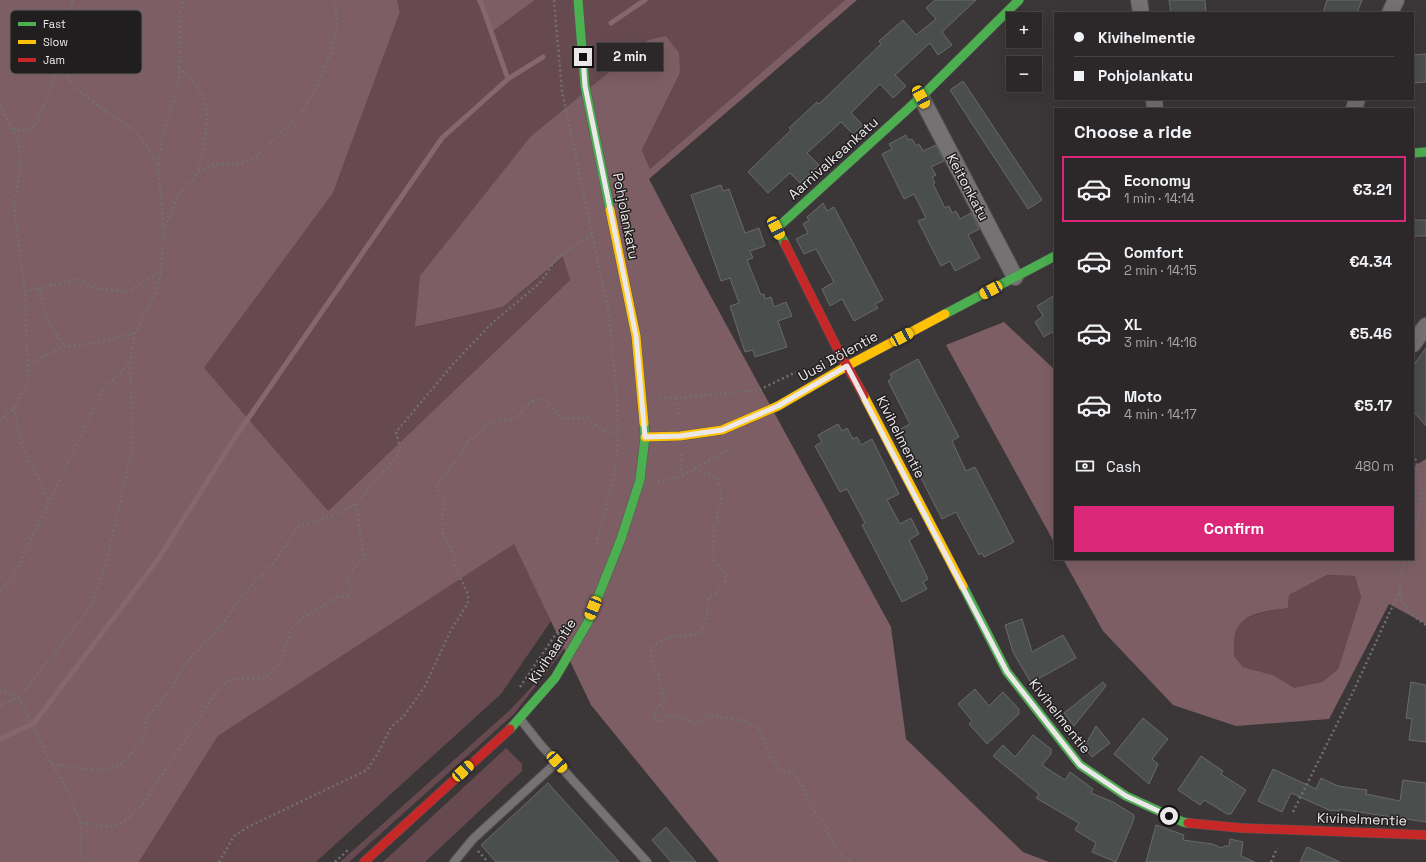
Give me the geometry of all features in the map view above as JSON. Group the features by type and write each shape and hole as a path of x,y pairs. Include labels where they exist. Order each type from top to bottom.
{"street":[{"name":"Pohjolankatu","path":"578,0 585,86 636,336 645,437"},
{"name":"Aarnivalkeankatu","path":"847,366 776,228 921,97 1020,0"},
{"path":"1139,0 1140,12"},
{"path":"1390,12 1396,0"},
{"name":"Keitonkatu","path":"921,97 1016,277"},
{"path":"1414,153 1426,152"},
{"name":"Uusi Bölentie","path":"645,437 680,436 722,430 778,406 847,366 1054,257"},
{"path":"1414,343 1426,326"},
{"name":"Kivihelmentie","path":"847,366 1007,672 1080,765 1126,796 1183,822 1284,829 1426,835"},
{"name":"Kivihaantie","path":"364,862 520,719 554,678 588,622 621,539 640,480 645,437"}],"lane":[{"path":"520,719 647,862"},
{"path":"454,862 473,839 557,762"}],"path":[{"path":"70,10 74,0"},
{"path":"0,706 19,697 56,653 92,604 106,564 133,446 130,362 134,333 156,290 161,271 164,228 158,168 163,132 179,83 180,15 184,0"},
{"path":"164,228 178,196 198,172 212,165 243,163 256,157 303,111 321,78 333,46 337,26 335,0"},
{"path":"554,0 562,91 609,314 617,398 618,434 614,476 594,553"},
{"path":"179,67 201,94 205,107 207,130 198,172"},
{"path":"13,129 25,131 34,128 50,92 55,74"},
{"path":"66,74 76,87 134,130 150,149 158,168"},
{"path":"0,105 19,143 20,169 14,207 25,292 28,365 28,382 14,408 0,421"},
{"path":"52,763 67,767 102,770 118,766 142,742 148,716 171,690 185,664 226,620 243,594 274,562 299,526 335,515 356,504 401,451 396,432 454,363 492,324 540,283 557,258 593,233"},
{"path":"25,292 78,279 94,288 127,292 161,271"},
{"path":"39,288 47,319 65,347"},
{"path":"28,365 65,347 100,342 134,333"},
{"path":"0,591 13,577 102,392 130,362"},
{"path":"219,862 234,836 248,827 367,770 378,753 386,734 404,716 425,686 450,632 468,603 468,594 454,565 455,557 448,543 443,537 444,523 442,511 444,502 436,488 439,481 463,453 468,441 481,432 486,425 517,418 526,406 537,399 548,401 555,414 565,420 586,418 603,430 618,434"},
{"path":"14,408 21,443 49,501"},
{"path":"1414,456 1424,484 1422,511 1414,534"},
{"path":"694,469 717,478 720,484 721,503 717,510 718,524 715,526 715,541 712,550 713,558 724,572 725,583 720,591 708,597 706,616 701,631 697,635 686,634 662,641 651,649 651,659 659,676 659,683 666,699 656,709 654,720 659,722 672,714 694,724 712,716 745,721 760,730 776,765 780,770 792,772 798,778 812,808 826,826 831,841 838,851 851,862"},
{"path":"81,823 112,827 124,822 142,805 217,691 231,679 264,678 278,666 292,629 303,618 337,597 348,596 351,592 348,583 349,573 364,559 356,504"},
{"path":"1284,829 1353,692 1399,592 1406,560"},
{"path":"1399,592 1408,612 1426,625"},
{"path":"517,692 568,616"},
{"path":"0,690 19,697 30,717 45,752 67,789 81,823 80,859 78,862"},
{"path":"334,862 352,846"},
{"path":"478,851 488,862"}],"shaded area":[{"path":"0,0 397,0 400,12 333,193 204,368 328,511 570,280 563,257 503,307 415,327 420,276 531,136 648,40 666,36 679,53 680,73 642,150 650,169 845,0 857,0 649,179 703,282 891,627 906,739 1023,852 1049,862 719,862 591,705 514,544 218,736 139,862 0,862"},
{"path":"397,0 476,0 492,32 535,0 845,0 650,169 642,150 680,73 648,40 531,136 416,327 503,307 564,257 570,280 328,511 100,560 204,368 333,193 400,12"},
{"path":"476,0 535,0 492,32"},
{"path":"1004,322 1054,369 1054,542 946,345"},
{"path":"1426,459 1426,624 1389,604 1329,719 1236,726 1173,705 1103,631 1064,560 1414,560 1414,466","holes":["1327,575 1355,576 1361,597 1338,669 1322,682 1294,688 1273,675 1243,667 1234,656 1235,634 1239,626 1244,621 1250,616 1265,611 1288,608 1289,595"]},
{"path":"514,543 551,621 501,694 316,862 139,862 218,736"},
{"path":"1327,575 1356,576 1361,597 1338,669 1322,682 1294,689 1273,675 1243,667 1234,656 1234,651 1235,634 1243,621 1257,614 1288,608 1289,595"},
{"path":"571,629 576,634 514,714 349,862 340,862 511,709 542,676"},
{"path":"506,748 522,764 522,771 425,862 383,862"}],"building":[{"path":"935,0 976,0 942,32 952,45 938,55 930,43 895,75 906,86 893,98 880,84 851,113 863,125 853,134 841,122 807,153 819,165 800,183 790,173 768,193 748,172 791,130 789,128 817,102 819,104 881,44 879,41 903,20 916,35 936,19 926,8"},
{"path":"1169,0 1205,0 1206,12 1171,12"},
{"path":"1327,0 1362,0 1357,12 1323,12"},
{"path":"1426,54 1426,82 1414,83 1414,55"},
{"path":"963,81 1042,200 1028,209 950,90"},
{"path":"906,135 908,140 912,139 916,146 919,144 923,151 936,145 944,161 931,167 936,175 932,177 935,183 933,184 945,208 949,206 952,213 956,211 960,219 971,213 979,229 968,235 980,258 955,271 950,261 941,266 918,221 926,218 914,194 904,199 882,154 892,149 889,144"},
{"path":"721,185 723,191 729,189 745,233 759,228 765,246 750,251 753,258 747,260 761,295 764,294 765,299 771,297 774,307 786,302 792,316 778,321 787,347 755,357 753,350 745,352 730,306 739,303 730,278 721,281 691,195"},
{"path":"823,203 827,211 834,207 883,300 875,304 878,308 854,321 842,299 830,306 822,289 834,282 816,249 804,254 796,239 808,233 803,224 809,220 807,217"},
{"path":"1414,220 1426,220 1426,236 1414,236"},
{"path":"1054,296 1054,335 1052,332 1044,337 1035,322 1043,316 1037,306"},
{"path":"1426,348 1426,426 1414,412 1414,365"},
{"path":"918,359 959,437 952,441 966,471 975,467 1014,542 984,557 982,553 979,555 956,512 942,519 897,431 910,424 888,381 892,378 890,374"},
{"path":"838,424 842,431 847,428 853,439 857,437 861,445 872,439 899,494 887,500 900,524 911,518 919,534 909,540 928,579 923,582 927,589 902,602 862,525 865,523 847,489 840,492 815,446 822,442 818,435"},
{"path":"1022,619 1032,652 1063,635 1076,658 1031,683 1013,652 1005,625"},
{"path":"1103,682 1106,686 1074,726 1064,713"},
{"path":"1411,682 1426,685 1426,742 1409,740 1412,719 1406,718"},
{"path":"975,689 989,706 1003,692 1019,709 1019,714 987,744 969,724 972,721 958,704"},
{"path":"1143,718 1168,739 1152,759 1158,764 1149,784 1114,754"},
{"path":"1096,726 1110,743 1092,757 1084,747"},
{"path":"1033,735 1051,749 1051,754 1042,765 1065,780 1070,772 1093,789 1091,793 1113,802 1134,815 1134,819 1116,862 1092,852 1096,843 1075,830 1079,823 1036,798 1039,794 993,756 1003,745 1015,757"},
{"path":"1201,756 1223,771 1221,774 1246,790 1231,814 1227,814 1204,800 1200,805 1178,790"},
{"path":"1273,769 1316,789 1321,778 1338,786 1367,790 1366,794 1400,801 1403,780 1426,783 1426,822 1339,809 1339,811 1329,810 1291,793 1282,812 1258,801"},
{"path":"548,783 619,862 496,862 481,845"},
{"path":"1156,825 1184,835 1183,840 1212,844 1222,848 1224,846 1229,846 1230,839 1243,842 1241,856 1255,862 1146,862"},
{"path":"666,827 696,862 671,862 652,840"},
{"path":"1307,847 1340,862 1300,862"}],"waterway":[{"path":"480,0 508,79"},
{"path":"611,23 645,0"},
{"path":"0,739 34,723 159,558 232,442 442,138 508,79 543,57"}],"traffic: fast":[{"path":"578,0 585,86 610,210"},
{"path":"785,244 777,228 921,97 1019,0"},
{"path":"1414,153 1426,152"},
{"path":"945,314 1054,257"},
{"path":"510,729 555,678 588,622 621,539 640,480 645,437 644,423"},
{"path":"963,586 1007,672 1080,765 1126,796 1188,823"}],"traffic: slow":[{"path":"610,210 636,336 644,423"},
{"path":"645,437 680,436 722,430 778,406 847,366 945,314"},
{"path":"864,396 963,586"}],"traffic: jam":[{"path":"785,244 838,350 864,396"},
{"path":"364,862 510,729"},
{"path":"1188,823 1241,828 1426,835"}],"route":[{"path":"583,57 585,86 636,336 645,437 680,436 722,430 778,406 847,366 856,380 1007,672 1080,765 1126,796 1169,816"}]}
